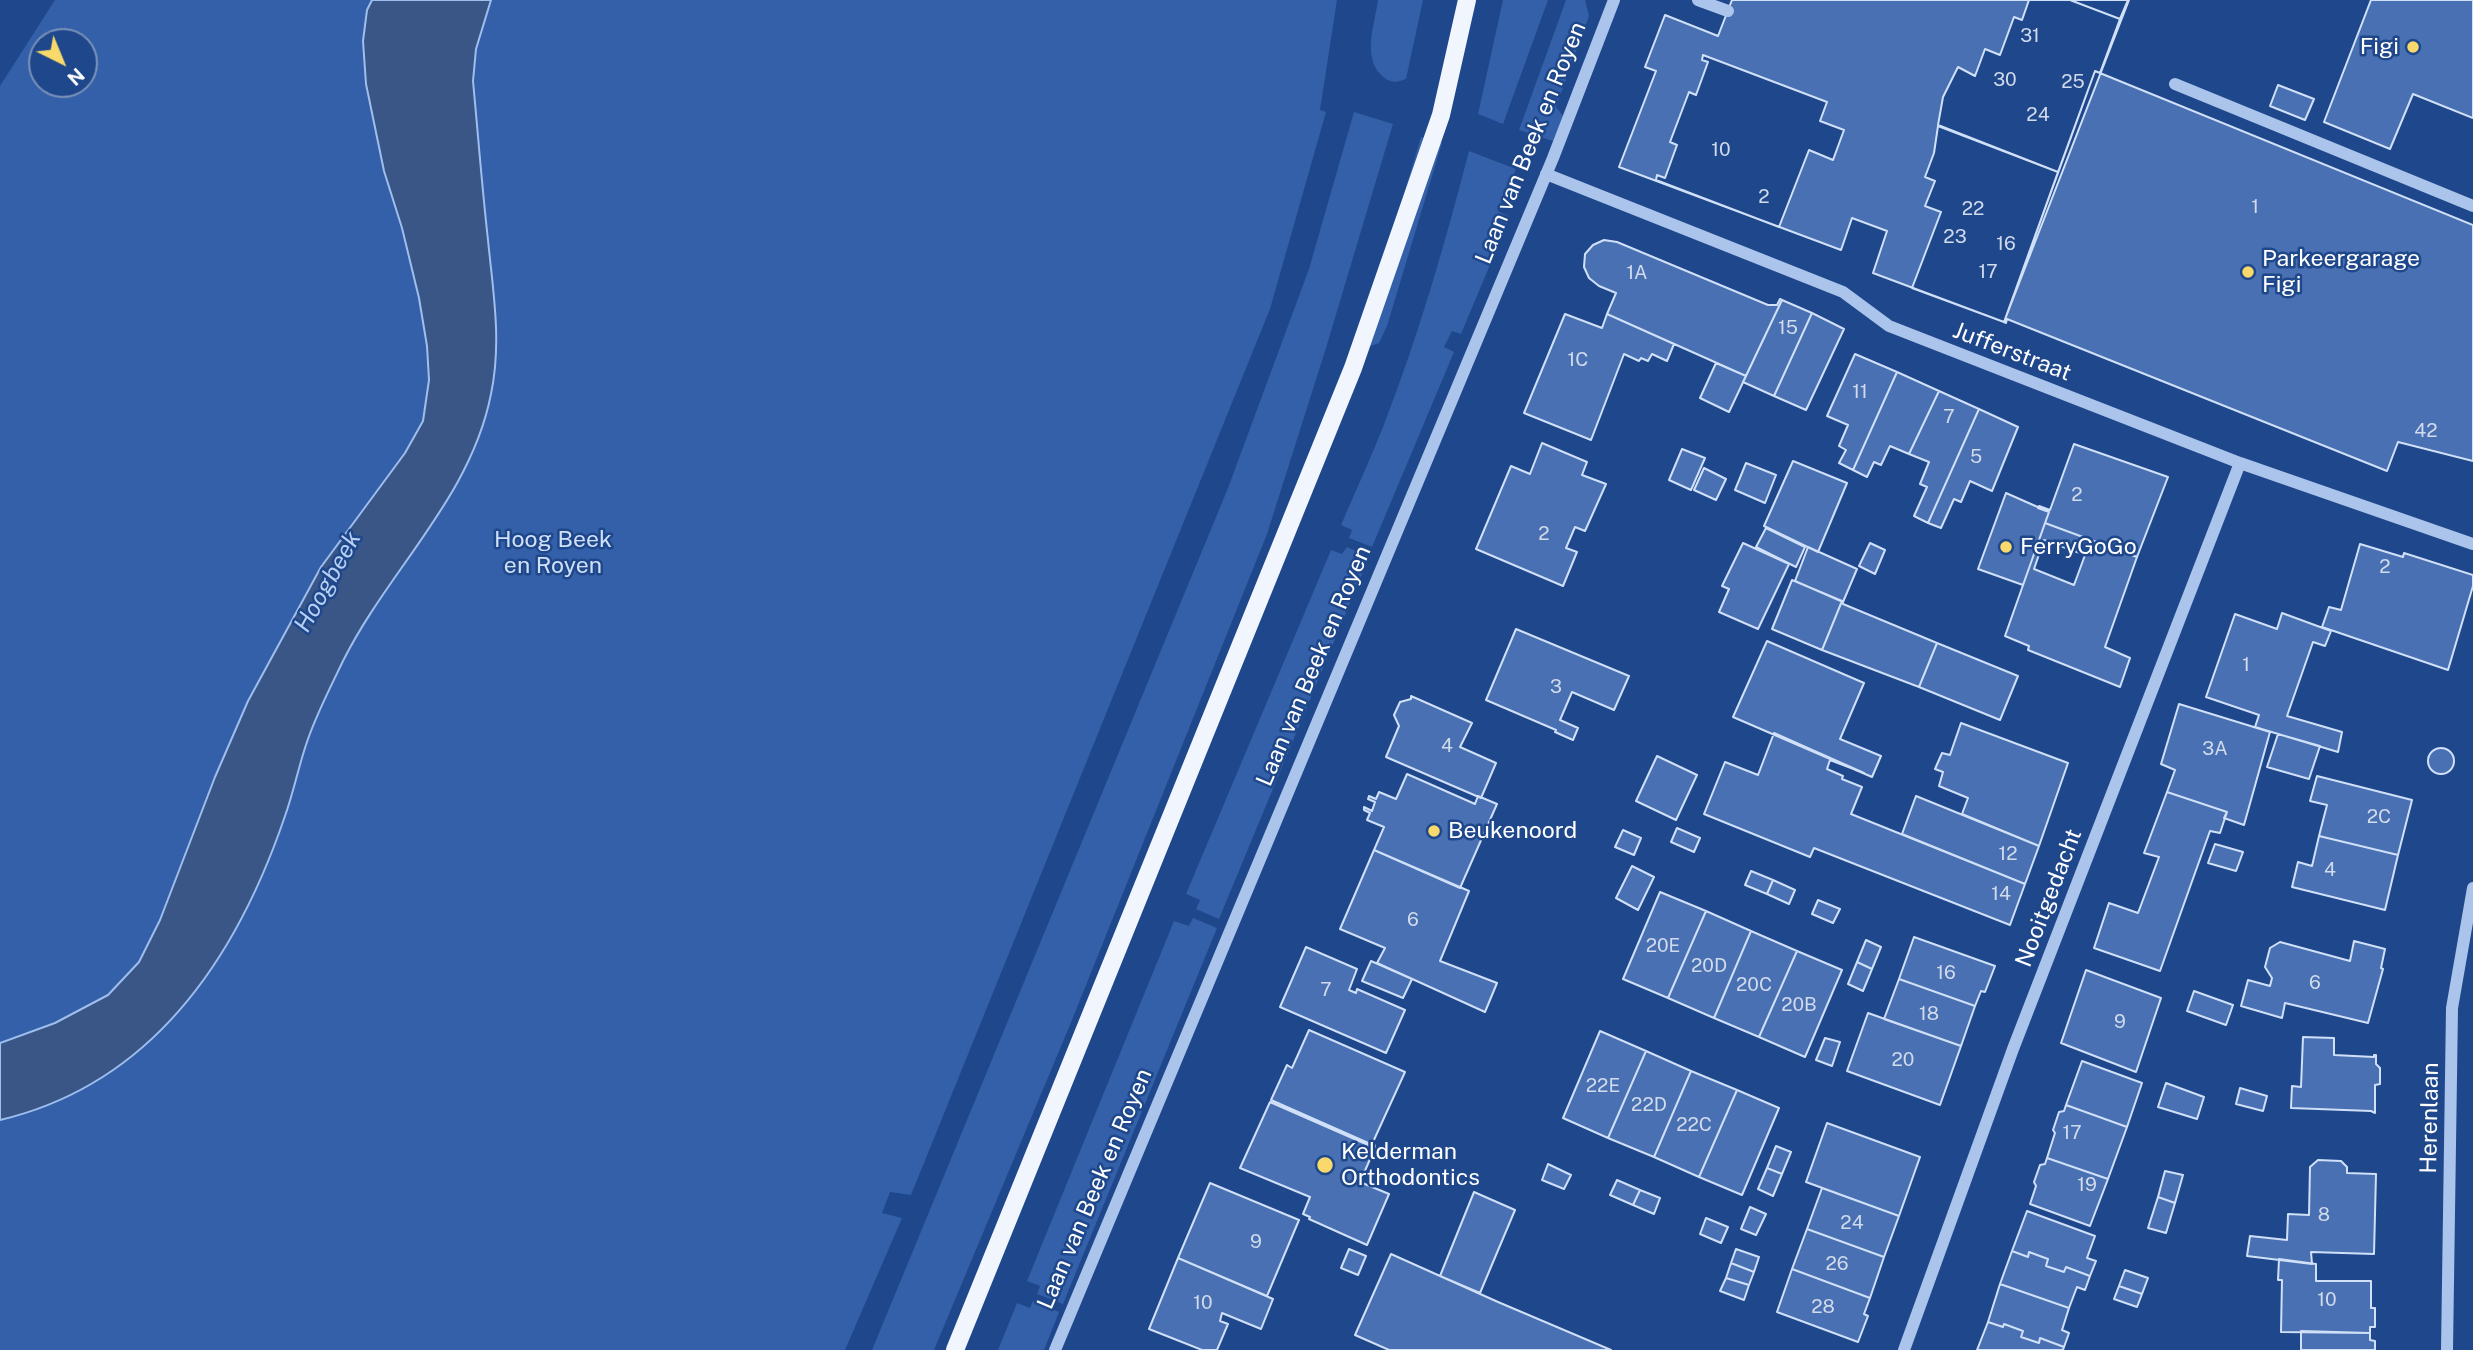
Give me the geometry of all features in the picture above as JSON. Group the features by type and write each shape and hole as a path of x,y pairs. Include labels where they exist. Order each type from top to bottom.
{"main road":[{"path":"954,1350 1353,368 1441,115 1467,0"}],"street":[{"name":"Laan van Beek en Royen","path":"1055,1350 1546,174 1614,0"},
{"path":"1698,0 1728,11"},
{"path":"2175,84 2473,206"},
{"name":"Jufferstraat","path":"1546,174 1843,292 1889,326 2240,463 2473,543"},
{"name":"Nooitgedacht","path":"1904,1350 2013,1049 2240,463"},
{"name":"Herenlaan","path":"2447,1350 2452,1008 2473,888"}],"green space":[{"name":"Hoog Beek en Royen","path":"55,0 1337,0 1320,110 1326,112 1270,309 911,1195 890,1192 882,1213 902,1218 845,1350 0,1350 0,86 28,42 28,98 98,98 98,28 37,28"},
{"path":"1378,0 1423,0 1406,79 1387,80 1375,67 1371,39"},
{"path":"1503,0 1548,0 1503,124 1478,114"},
{"path":"1566,0 1585,0 1589,16 1556,107 1563,116 1553,141 1519,130"},
{"path":"1354,112 1393,124 1267,534 1072,1020 934,1350 872,1350 1228,488 1309,269"},
{"path":"1421,137 1442,143 1387,326 1379,343 1368,347 1360,342"},
{"path":"1469,151 1516,169 1498,211 1510,217 1461,334 1452,331 1444,347 1454,352 1372,547 1349,538 1352,530 1341,525 1378,439 1408,359"},
{"path":"1347,547 1369,557 1219,919 1196,909 1200,900 1186,894 1331,550 1342,554"},
{"path":"1193,918 1217,928 1063,1304 1037,1294 1040,1286 1027,1281 1174,921 1189,926"},
{"path":"1033,1301 1059,1312 1044,1350 998,1350 1017,1303 1030,1308"}],"water":[{"name":"Hoogbeek","path":"372,0 491,0 476,49 473,81 496,336 491,394 481,431 448,499 362,627 343,661 312,729 288,807 265,868 242,918 214,965 182,1007 145,1045 102,1077 54,1102 0,1120 0,1043 55,1023 108,995 139,962 160,920 215,777 248,701 321,567 405,453 423,421 429,380 427,346 419,298 402,228 384,171 366,84 363,41 367,10"}],"building":[{"path":"1732,0 2129,0 2004,322 1873,273 1887,231 1852,218 1841,250 1619,167 1656,71 1645,67 1665,15 1718,36"},
{"path":"2029,0 2070,0 2120,19 2100,73 2095,71 2058,172 1938,125 1943,97 1958,67 1975,76 1985,49 2000,55 2014,17 2022,20"},
{"path":"2070,0 2128,0 2120,19"},
{"name":"Figi","path":"2371,0 2473,0 2473,118 2413,94 2390,149 2324,122"},
{"path":"1703,55 1827,102 1820,121 1844,130 1833,160 1809,150 1779,227 1656,180 1657,175 1665,178 1677,145 1670,142 1689,92 1696,95 1708,62 1702,60"},
{"name":"Parkeergarage Figi","path":"2095,71 2473,225 2473,461 2398,442 2387,471 2007,319 2006,323 2004,322"},
{"path":"2278,85 2314,99 2305,120 2270,106"},
{"path":"1938,126 2058,172 2004,322 1912,288 1941,212 1925,206 1935,181 1925,177 1934,153"},
{"path":"1604,240 1617,242 1768,305 1777,305 1780,299 1782,300 1746,376 1607,314 1616,293 1599,286 1589,278 1584,267 1585,254 1593,245"},
{"path":"1782,300 1812,313 1774,396 1743,382"},
{"path":"1812,313 1844,329 1806,410 1774,396"},
{"path":"1565,314 1602,328 1607,314 1674,344 1667,361 1652,354 1648,361 1641,358 1639,361 1624,354 1591,440 1524,413"},
{"path":"1855,354 1897,372 1853,470 1839,463 1846,450 1839,446 1848,425 1827,416"},
{"path":"1716,363 1746,376 1729,412 1700,398"},
{"path":"1897,372 1939,391 1909,454 1890,446 1881,465 1874,462 1867,477 1853,470"},
{"path":"1939,391 1979,409 1928,523 1914,516 1927,487 1920,484 1929,462 1909,454"},
{"path":"1979,409 2018,427 1992,491 1970,481 1961,502 1954,499 1941,528 1928,523"},
{"path":"1542,443 1587,462 1582,475 1606,484 1585,531 1575,527 1566,548 1577,552 1563,586 1476,549 1511,466 1530,474"},
{"path":"2074,444 2168,477 2137,557 2045,523 2049,512 2038,508 2039,506 2050,510"},
{"path":"1682,449 1705,458 1691,490 1669,480"},
{"path":"1793,461 1847,483 1818,552 1764,526"},
{"path":"1746,463 1776,475 1765,503 1735,490"},
{"path":"1704,468 1726,479 1716,500 1694,490"},
{"path":"2006,493 2049,512 2023,585 1978,569"},
{"path":"2045,523 2137,557 2105,647 2130,658 2120,687 2028,650 2029,646 2005,636","holes":["2044,540 2085,555 2074,585 2034,569"]},
{"path":"1766,528 1805,547 1796,567 1756,547"},
{"path":"1743,543 1789,564 1758,629 1719,612 1729,589 1722,586"},
{"path":"1870,543 1885,550 1875,574 1859,566"},
{"path":"2360,544 2403,557 2404,553 2473,575 2473,586 2448,670 2322,627 2329,607 2341,610"},
{"path":"1808,547 1857,569 1843,602 1795,581"},
{"path":"1792,580 1842,601 1822,650 1772,629"},
{"path":"1842,601 1843,604 1937,643 1919,687 1822,650"},
{"path":"2282,613 2331,631 2325,646 2313,642 2287,716 2342,732 2338,752 2255,727 2259,715 2206,697 2235,614 2277,629"},
{"path":"1516,629 1629,676 1614,710 1572,692 1560,720 1578,728 1573,740 1486,700"},
{"path":"1767,641 1864,683 1840,739 1881,756 1872,777 1733,717"},
{"path":"1937,643 2018,676 2000,720 1919,687"},
{"path":"1411,696 1472,723 1460,747 1496,763 1481,798 1386,757 1399,726 1394,715 1400,702 1411,699"},
{"path":"2179,704 2270,732 2244,825 2224,818 2227,812 2167,792 2175,770 2161,764"},
{"path":"1961,723 2068,763 2039,846 1962,814 1968,798 1939,786 1943,772 1935,769 1942,753 1950,755"},
{"path":"1774,733 1864,773 1830,760 1827,769 1862,787 1851,814 2025,884 2010,925 1814,848 1810,857 1704,814 1725,762 1758,775"},
{"path":"2278,734 2320,746 2309,779 2267,767"},
{"path":"2441,748 2450,752 2454,761 2450,770 2441,774 2432,770 2428,761 2432,752"},
{"path":"1657,756 1697,775 1676,820 1636,801"},
{"name":"Beukenoord","path":"1407,774 1475,804 1478,796 1497,804 1460,888 1374,850 1384,827 1367,820 1370,813 1364,810 1364,807 1372,811 1375,802 1368,799 1369,796 1376,799 1379,792 1396,799"},
{"path":"2317,776 2412,800 2398,855 2319,836 2327,805 2310,801"},
{"path":"2167,792 2227,812 2220,833 2210,831 2160,971 2094,948 2109,903 2138,913 2159,857 2144,853"},
{"path":"1916,796 2039,846 2025,884 1902,834"},
{"path":"1677,828 1700,838 1694,852 1671,842"},
{"path":"1623,830 1641,838 1634,855 1615,847"},
{"path":"2319,836 2398,855 2385,910 2292,887 2298,862 2312,866"},
{"path":"2215,844 2243,852 2236,871 2208,863"},
{"path":"1374,850 1469,891 1440,961 1497,983 1485,1012 1377,963 1385,948 1340,929"},
{"path":"1632,866 1654,877 1638,910 1616,898"},
{"path":"1751,871 1773,880 1767,894 1745,885"},
{"path":"1773,880 1795,890 1789,904 1767,894"},
{"path":"1660,892 1706,911 1668,998 1623,979"},
{"path":"1818,900 1840,909 1833,923 1812,914"},
{"path":"1706,911 1751,931 1714,1018 1668,998"},
{"path":"1751,931 1797,951 1759,1037 1714,1018"},
{"path":"1914,937 1995,966 1985,992 1981,991 1975,1006 1899,979"},
{"path":"1866,940 1881,947 1872,969 1857,962"},
{"path":"2354,941 2385,949 2383,969 2368,1023 2285,1003 2282,1018 2241,1006 2248,980 2270,986 2272,978 2265,967 2270,948 2280,942 2350,961"},
{"path":"1306,947 1357,969 1349,990 1356,993 1357,989 1405,1010 1386,1053 1280,1007"},
{"path":"1797,951 1842,970 1805,1057 1759,1037"},
{"path":"1371,961 1412,979 1403,998 1362,981"},
{"path":"1857,962 1872,969 1863,991 1848,984"},
{"path":"2086,970 2161,998 2136,1072 2061,1043"},
{"path":"1899,979 1975,1006 1961,1046 1884,1019"},
{"path":"2194,991 2233,1005 2226,1025 2187,1011"},
{"path":"1868,1013 1961,1046 1940,1105 1847,1071"},
{"path":"1309,1030 1405,1072 1373,1142 1375,1146 1271,1100 1287,1065 1292,1068"},
{"path":"1600,1031 1646,1051 1608,1138 1563,1118"},
{"path":"2303,1037 2334,1038 2334,1055 2376,1055 2376,1064 2380,1068 2380,1084 2375,1085 2375,1113 2291,1108 2292,1086 2301,1087"},
{"path":"1825,1038 1840,1042 1832,1066 1816,1060"},
{"path":"1646,1051 1691,1071 1654,1157 1608,1138"},
{"path":"2082,1061 2142,1083 2127,1127 2066,1105"},
{"path":"1691,1071 1737,1090 1699,1177 1654,1157"},
{"path":"2166,1083 2204,1097 2197,1119 2158,1107"},
{"path":"2240,1088 2267,1096 2263,1111 2236,1104"},
{"path":"1737,1090 1779,1108 1742,1195 1699,1177"},
{"path":"1270,1102 1375,1148 1360,1182 1389,1194 1367,1245 1303,1214 1310,1197 1240,1168"},
{"path":"2066,1105 2127,1127 2108,1179 2047,1158 2059,1112 2064,1111"},
{"path":"1827,1123 1920,1157 1899,1216 1806,1182"},
{"path":"1776,1146 1791,1152 1782,1174 1767,1168"},
{"path":"2047,1158 2108,1179 2090,1226 2030,1204 2040,1165 2045,1164"},
{"path":"2318,1160 2341,1161 2347,1167 2347,1173 2376,1174 2374,1254 2311,1252 2312,1264 2247,1256 2250,1236 2287,1240 2288,1214 2309,1215 2310,1167"},
{"path":"1548,1164 1571,1175 1564,1189 1542,1180"},
{"path":"1767,1168 1782,1174 1773,1196 1758,1189"},
{"path":"2165,1171 2183,1175 2175,1203 2158,1197"},
{"path":"1617,1180 1640,1190 1633,1205 1610,1195"},
{"path":"1210,1183 1299,1220 1267,1296 1178,1258"},
{"path":"1822,1188 1899,1216 1884,1257 1807,1229"},
{"path":"1640,1190 1660,1198 1654,1214 1633,1205"},
{"path":"1474,1192 1515,1210 1480,1293 1440,1276"},
{"path":"2158,1197 2175,1203 2166,1233 2148,1228"},
{"path":"1750,1207 1766,1214 1756,1235 1741,1229"},
{"path":"2027,1211 2095,1236 2087,1258 2096,1261 2090,1276 2066,1267 2064,1272 2046,1266 2048,1259 2029,1252 2028,1257 2012,1251"},
{"path":"1706,1218 1728,1227 1721,1243 1700,1234"},
{"path":"1807,1229 1884,1257 1870,1298 1792,1269"},
{"path":"1349,1249 1366,1256 1358,1275 1341,1268"},
{"path":"1736,1249 1759,1257 1754,1272 1731,1263"},
{"path":"2012,1251 2028,1257 2029,1252 2048,1259 2046,1266 2064,1272 2066,1267 2090,1276 2085,1290 2077,1287 2069,1308 2000,1284"},
{"path":"1391,1254 1611,1350 1389,1350 1355,1335"},
{"path":"1178,1258 1273,1299 1261,1329 1222,1313 1220,1321 1228,1324 1217,1350 1202,1350 1149,1329"},
{"path":"2279,1259 2316,1264 2316,1281 2371,1281 2371,1308 2375,1308 2375,1327 2370,1327 2370,1333 2281,1332 2282,1280 2278,1280"},
{"path":"1731,1263 1754,1272 1749,1285 1726,1278"},
{"path":"1792,1269 1870,1298 1864,1314 1868,1316 1858,1342 1777,1312"},
{"path":"2125,1270 2148,1278 2142,1294 2119,1286"},
{"path":"1726,1278 1749,1285 1744,1300 1720,1291"},
{"path":"2000,1284 2069,1308 2062,1330 2069,1333 2064,1347 2040,1338 2039,1343 2021,1337 2023,1331 1988,1322"},
{"path":"2119,1286 2142,1294 2137,1307 2114,1299"},
{"path":"1988,1322 2023,1331 2021,1337 2039,1343 2040,1338 2064,1347 2063,1350 1977,1350"},
{"path":"2301,1331 2370,1333 2370,1340 2375,1341 2375,1350 2301,1350"}],"place":[{"name":"Figi","path":"2413,47"},
{"name":"Parkeergarage Figi","path":"2248,272"},
{"name":"FerryGoGo","path":"2006,547"},
{"name":"Beukenoord","path":"1434,831"},
{"name":"Kelderman Orthodontics","path":"1325,1165"}]}
